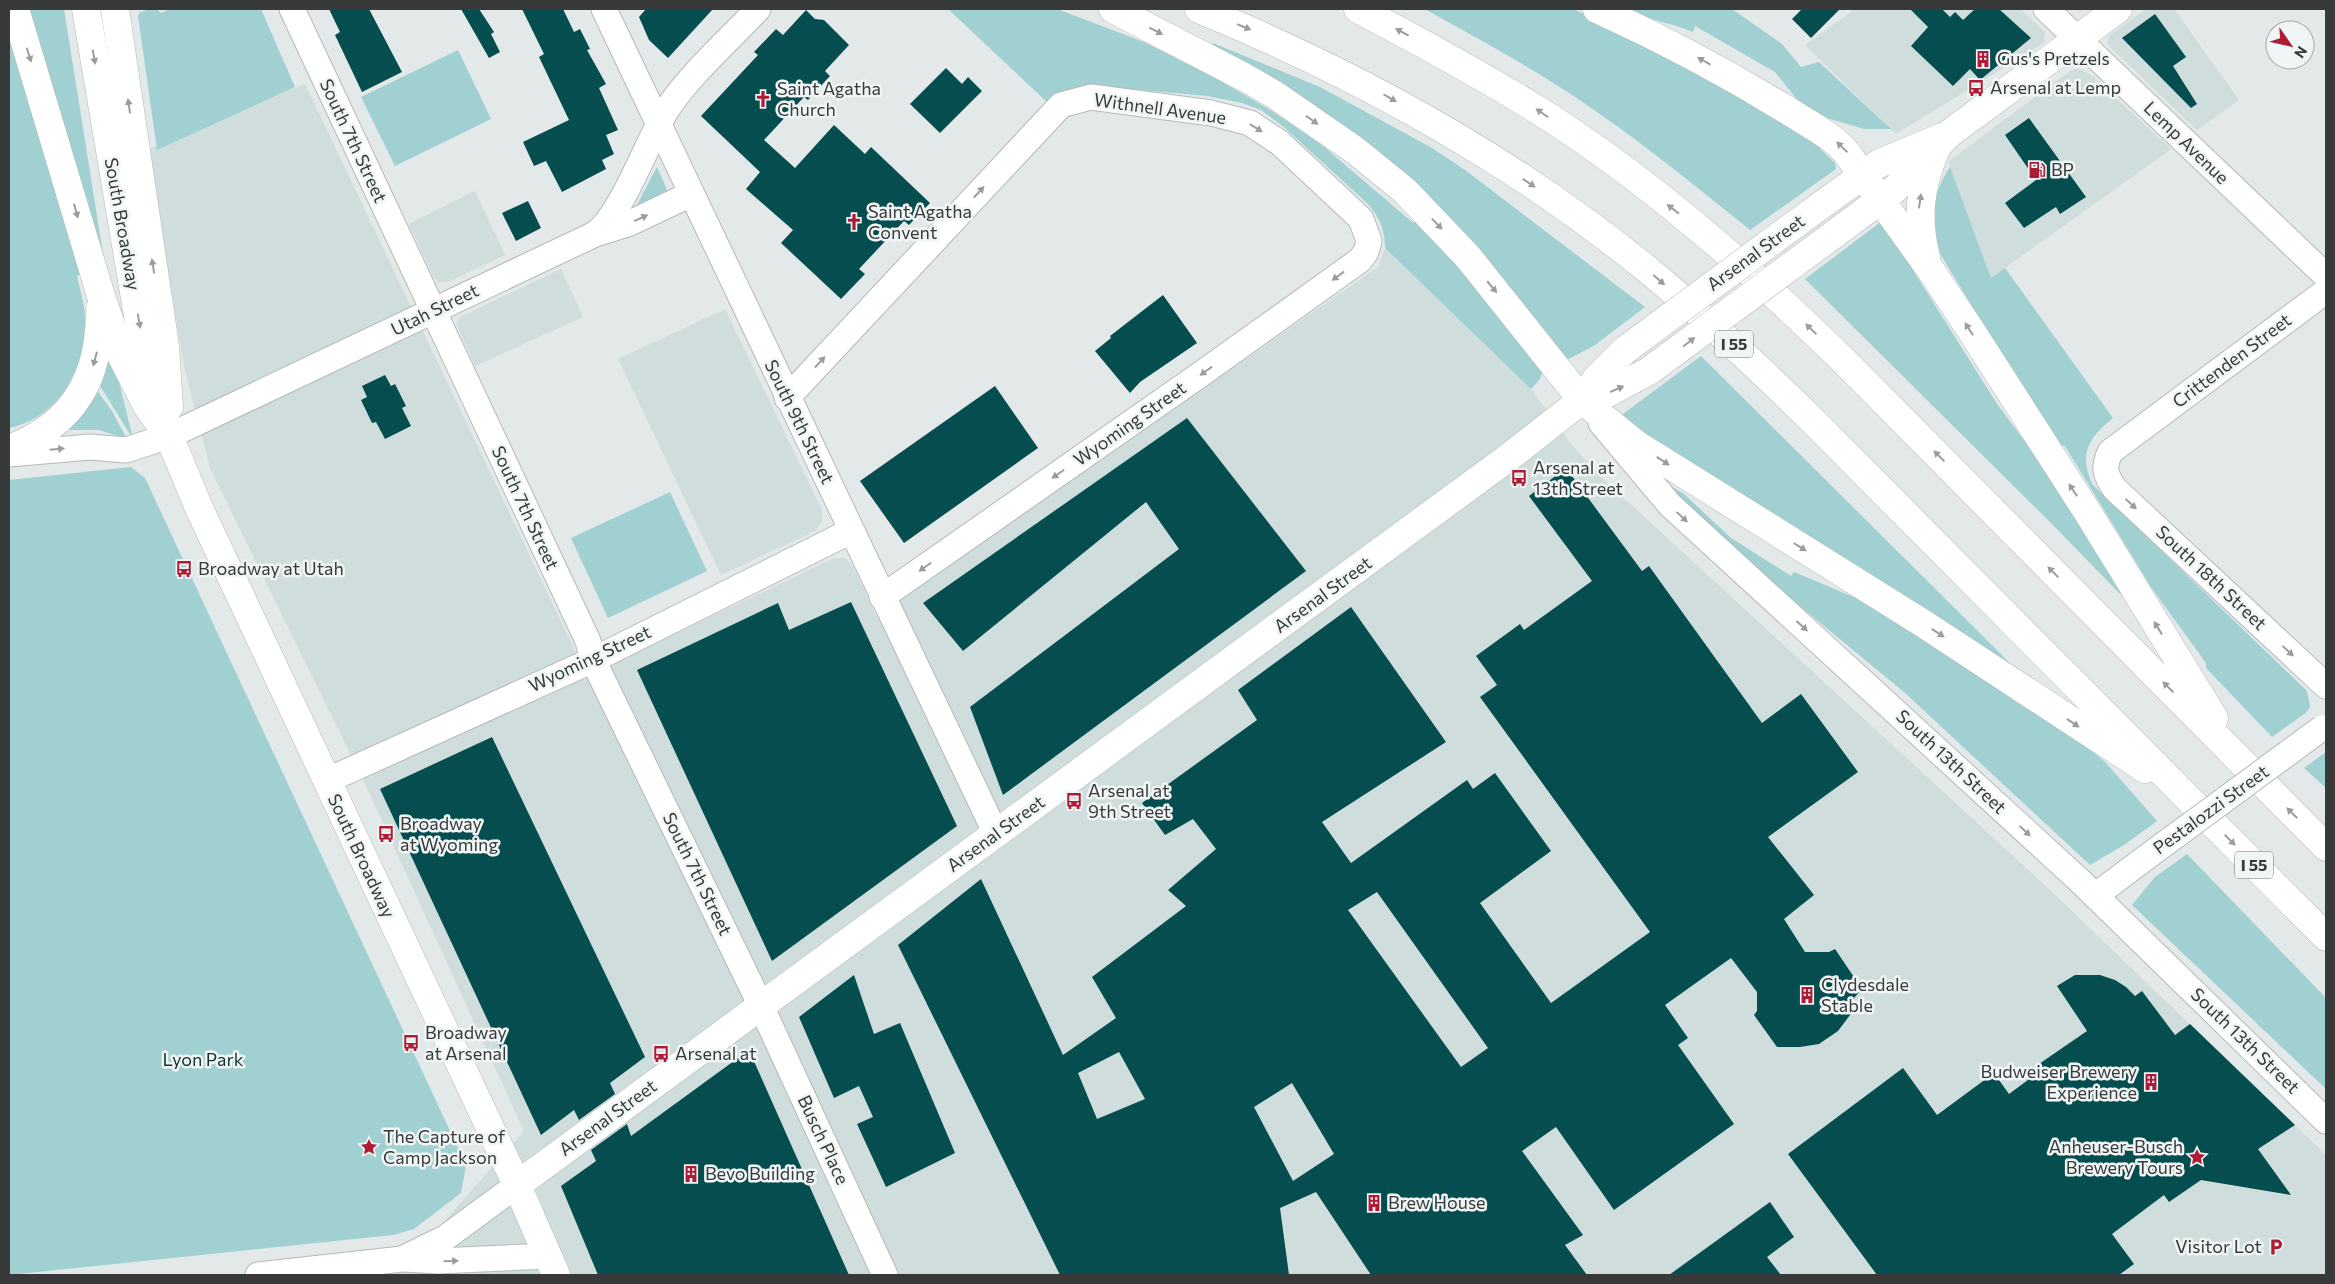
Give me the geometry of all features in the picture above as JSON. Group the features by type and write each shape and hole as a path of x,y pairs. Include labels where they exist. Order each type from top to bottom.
{"main road":[{"path":"15,9 100,293 122,357 147,406 169,436"},
{"name":"South Broadway","path":"86,9 144,351 169,436 199,508 517,1184 552,1266"},
{"name":"South Broadway","path":"115,9 166,346 169,436"},
{"path":"1113,9 1244,76 1275,95 1356,152 1405,191 1468,257 1582,400 1614,427 1660,459 1924,624 2107,746 2183,793"},
{"name":"I 55","path":"1199,9 1273,39 1370,87 1468,143 1559,203 1648,270 1732,342 1813,421 2326,936"},
{"path":"1358,9 1440,52 1534,108 1626,172 1712,239 1840,357 2326,847"},
{"path":"1597,9 1670,42 1740,80 1839,144 1863,174 1928,266 2090,516 2239,759"},
{"name":"Arsenal Street","path":"1582,400 1608,393 1632,383 1649,371 1881,200 1943,141 2118,9"},
{"path":"1928,266 1920,235 1919,215 1927,170 1943,141"},
{"name":"Arsenal Street","path":"517,1184 1355,572 1582,400 1596,379 1624,350 1863,174 1906,151 1943,141"},
{"path":"9,449 54,426 81,394 94,363 99,343 100,293"}],"street":[{"name":"South 7th Street","path":"292,9 432,312 588,641 592,660 761,1006"},
{"name":"South 9th Street","path":"604,9 787,398 852,530 882,597 996,834"},
{"name":"Utah Street","path":"9,454 90,447 126,450 169,436 595,234 610,219 658,125 680,92 758,9"},
{"name":"Lemp Avenue","path":"2046,9 2326,276"},
{"name":"Withnell Avenue","path":"787,398 1061,105 1092,97 1212,113 1250,123 1280,143 1361,219 1369,241"},
{"path":"595,234 630,223 691,194"},
{"name":"Wyoming Street","path":"882,597 1201,374 1360,260 1366,252 1369,241"},
{"name":"Crittenden Street","path":"2104,465 2110,452 2326,291"},
{"name":"South 13th Street","path":"1582,400 1630,460 1670,505 2095,896 2326,1120"},
{"name":"South 18th Street","path":"2104,465 2106,477 2115,488 2326,686"},
{"name":"Wyoming Street","path":"326,781 592,660 852,530"},
{"name":"Pestalozzi Street","path":"2095,896 2324,726"},
{"name":"Busch Place","path":"761,1006 885,1275"},
{"name":"Arsenal Street","path":"402,1259 446,1238 517,1184"},
{"name":"Arsenal Street","path":"258,1275 402,1259 552,1266"}],"shaded area":[{"path":"1855,9 2020,9 2045,32 2044,43 1896,134 1805,45"},
{"path":"2146,9 2174,9 2239,100 2197,130 2109,46 2107,41 2110,35"},
{"path":"2078,68 2091,75 2171,149 1991,278 1948,162 2070,71"},
{"path":"305,84 587,676 834,558 845,558 854,568 876,616 1378,267 1385,248 1531,389 1572,445 1601,477 2050,890 2326,1155 2326,1275 397,1275 524,1131 366,786 210,468 185,370 147,150"},
{"path":"475,191 505,255 448,282 438,282 432,274 409,224"},
{"path":"561,269 583,317 475,366 456,323 462,316"},
{"path":"725,309 822,510 822,522 815,531 721,575 618,359"}],"green space":[{"path":"28,9 64,9 105,266"},
{"path":"157,9 161,13 170,9 261,9 295,87 157,150 138,16 140,12"},
{"path":"948,9 1057,9 1144,42 1214,77 1275,113 1323,146 1412,222 1420,223 1466,272 1542,366 1540,379 1531,389 1385,248 1381,225 1369,205 1285,128 1261,110 1242,103 1207,96 1097,86 1048,103"},
{"path":"1425,9 1572,9 1637,38 1699,72 1822,145 1820,149 1835,163 1836,169 1750,230 1654,153 1574,96 1511,57"},
{"path":"1620,9 1732,9 1782,44 1801,67 1819,62 1891,129 1864,129 1817,115 1800,103 1775,72 1695,26 1693,32"},
{"path":"9,23 83,273 77,276 85,317 81,354 67,387 43,413 27,422 9,428"},
{"path":"1213,43 1320,87 1432,148 1465,170 1645,307 1595,345 1567,360 1483,260 1212,45"},
{"path":"458,50 491,119 395,166 361,97"},
{"path":"657,167 667,190 637,206 637,205"},
{"path":"1950,167 1991,278 2005,268 2113,418 2097,433 2088,448 2086,465 2093,485 2307,691 2310,706 2307,712 2272,737 2206,668 2206,663 2153,590 2065,446 2057,444 2053,439 1936,247 1933,226 1934,205 1940,185"},
{"path":"1882,221 1997,404 2067,498 2127,599 1805,279"},
{"path":"107,355 115,366 133,439 97,381"},
{"path":"1701,356 2033,686 1630,427 1623,414"},
{"path":"96,389 112,411 127,439 99,430 65,430"},
{"name":"Lyon Park","path":"131,467 145,478 466,1165 461,1193 414,1229 393,1235 9,1275 9,480"},
{"path":"1662,481 1684,494 1731,538 1791,576 1794,572 1863,601 2065,728 2106,763 2157,821 2124,845 2090,865 1904,692 1767,579"},
{"path":"670,492 707,571 608,618 571,538"},
{"path":"2326,752 2326,788 2304,768"},
{"path":"2187,854 2326,998 2326,1089 2132,905 2155,877"}],"building":[{"path":"329,9 369,9 402,72 362,92 335,35 340,32"},
{"path":"461,9 479,9 494,32 491,34 500,52 489,58"},
{"path":"522,9 563,9 574,32 580,29 590,49 587,50 606,84 599,88 618,130 606,135 614,154 602,160 606,169 562,192 546,161 534,166 523,142 569,120 539,57 544,54"},
{"path":"646,9 713,9 668,58 649,40 639,17"},
{"path":"1802,9 1840,9 1811,38 1792,19"},
{"name":"Gus's Pretzels","path":"1910,9 1942,9 1950,17 1955,12 1963,20 1975,9 1999,9 2031,38 1980,80 1970,69 1953,86 1911,46 1928,27"},
{"path":"806,10 815,19 824,20 849,45 825,71 830,76 808,100 804,97 764,140 795,168 834,125 865,154 871,147 930,203 909,225 904,221 859,269 865,274 841,299 781,243 793,230 746,189 760,172 701,116 758,55 754,52 776,29 783,35"},
{"path":"2155,14 2186,57 2173,66 2197,104 2191,108 2122,38"},
{"path":"946,68 962,84 968,77 982,91 940,133 910,104"},
{"path":"2029,118 2086,197 2060,214 2056,207 2024,228 2005,203 2036,180 2005,135"},
{"path":"528,201 541,228 516,241 502,213"},
{"path":"1163,295 1197,343 1140,382 1130,393 1095,351 1111,338 1110,336"},
{"path":"385,375 391,386 395,384 406,406 402,408 411,426 385,439 376,422 372,423 361,400 367,397 362,386"},
{"path":"995,386 1038,448 904,543 860,481"},
{"path":"1187,418 1306,571 1003,795 970,707 1179,549 1146,502 963,651 923,603"},
{"path":"1566,468 1642,571 1649,566 1762,723 1801,694 1858,772 1768,837 1814,895 1784,919 1805,952 1829,952 1835,949 1862,989 1854,998 1850,1015 1838,1031 1819,1044 1800,1047 1777,1047 1754,1015 1757,1011 1757,992 1731,958 1665,1005 1688,1038 1678,1045 1734,1124 1614,1210 1556,1127 1522,1151 1583,1235 1565,1245 1587,1275 1371,1275 1316,1192 1280,1208 1289,1275 1060,1275 898,945 981,879 1063,1055 1116,1018 1092,977 1186,906 1168,890 1216,849 1193,819 1165,835 1142,803 1257,720 1238,690 1351,607 1446,742 1322,822 1351,863 1467,780 1473,789 1495,773 1551,851 1480,903 1551,1003 1650,932 1480,697 1497,685 1476,656 1520,624 1524,630 1592,581 1529,496","holes":["1377,892 1488,1048 1461,1067 1348,910","1119,1052 1145,1099 1097,1119 1078,1073","1292,1083 1334,1154 1293,1181 1254,1107"]},
{"path":"851,602 957,826 772,961 637,670 778,603 789,630"},
{"path":"492,737 645,1057 610,1083 615,1094 579,1120 574,1110 541,1135 380,789"},
{"path":"854,975 874,1034 900,1023 955,1153 886,1187 857,1124 873,1117 859,1086 834,1098 799,1017"},
{"path":"2075,975 2100,975 2115,980 2135,996 2142,991 2175,1035 2190,1024 2295,1125 2258,1149 2291,1195 2201,1180 2169,1202 2164,1195 2112,1234 2134,1264 2119,1275 1877,1275 1788,1154 1903,1068 1937,1115 1994,1073 2009,1094 2043,1069 2039,1064 2087,1031 2057,986"},
{"name":"Bevo Building","path":"749,1050 849,1275 598,1275 561,1186 596,1161 591,1150 627,1124 631,1136"},
{"path":"1770,1202 1794,1237 1767,1257 1781,1275 1669,1275"}],"place":[{"name":"Gus's Pretzels","path":"1983,59"},
{"name":"Arsenal at Lemp","path":"1976,88"},
{"name":"Saint Agatha Church","path":"763,99"},
{"name":"BP","path":"2037,170"},
{"name":"Saint Agatha Convent","path":"854,222"},
{"name":"Arsenal at 13th Street","path":"1519,478"},
{"name":"Broadway at Utah","path":"184,569"},
{"name":"Arsenal at 9th Street","path":"1074,801"},
{"name":"Broadway at Wyoming","path":"386,834"},
{"name":"Clydesdale Stable","path":"1807,995"},
{"name":"Broadway at Arsenal","path":"411,1043"},
{"name":"Arsenal at","path":"661,1054"},
{"name":"Budweiser Brewery Experience","path":"2151,1082"},
{"name":"The Capture of Camp Jackson","path":"369,1147"},
{"name":"Anheuser-Busch Brewery Tours","path":"2197,1157"},
{"name":"Bevo Building","path":"691,1174"},
{"name":"Brew House","path":"1374,1203"},
{"name":"Visitor Lot","path":"2276,1247"}]}
